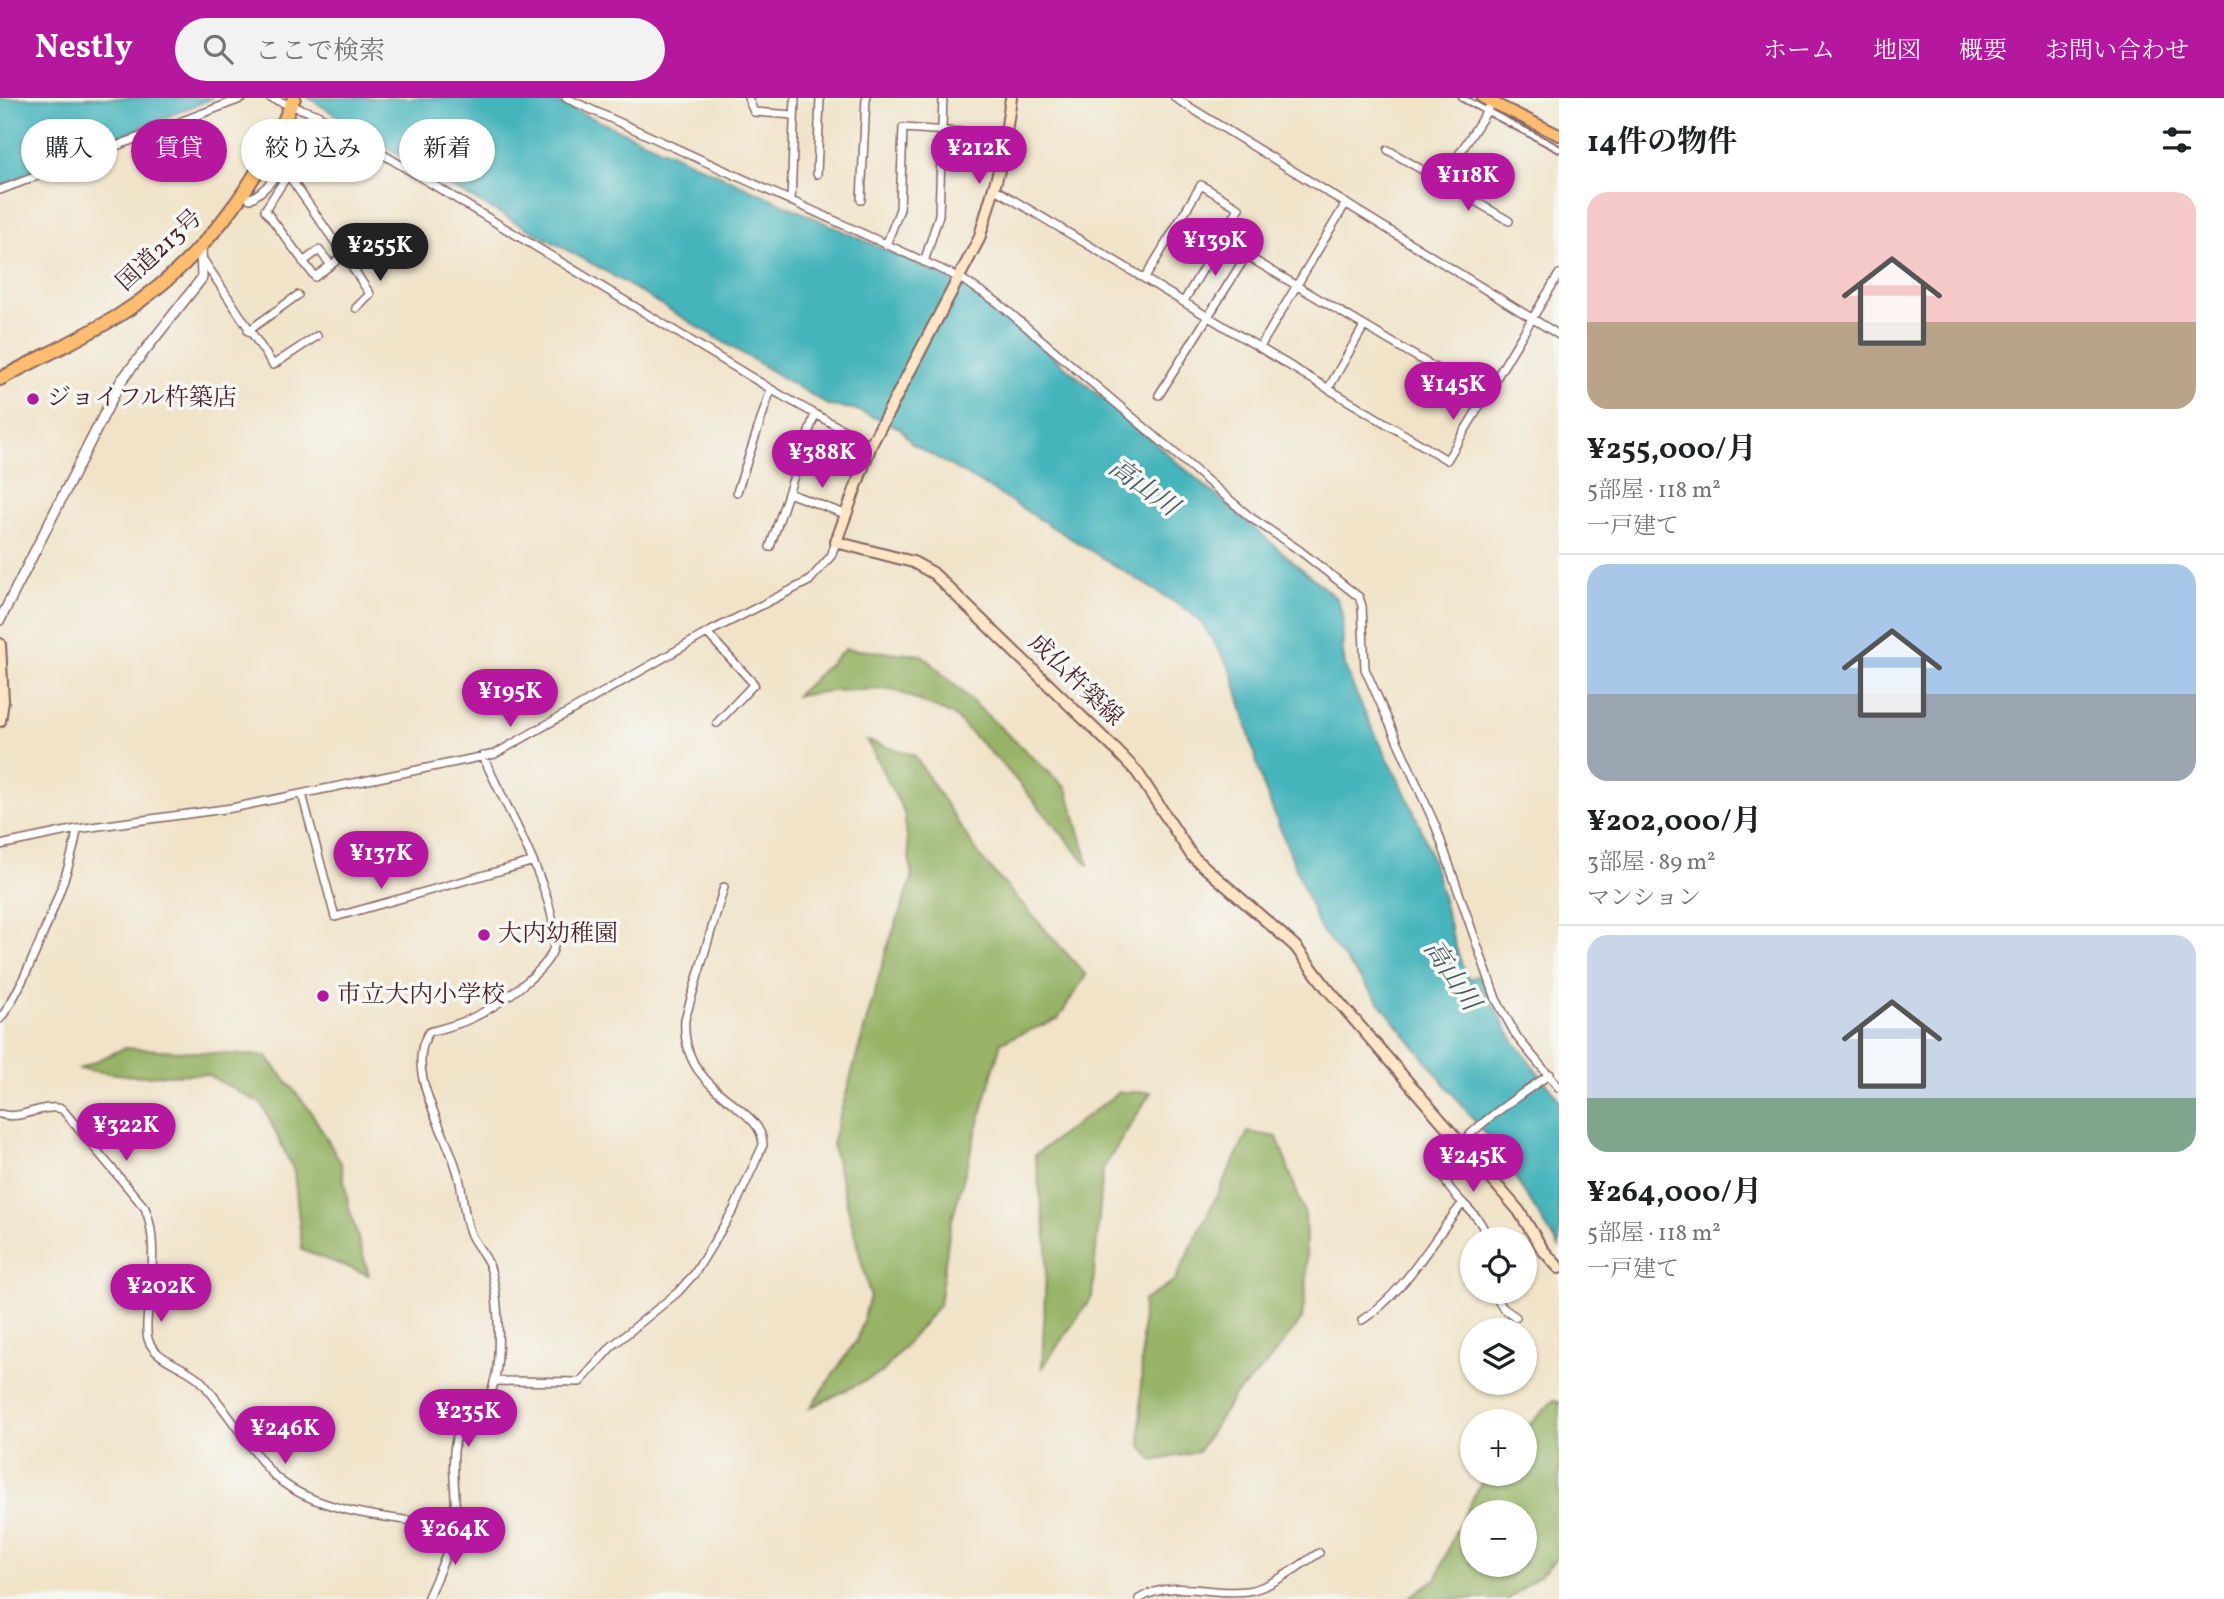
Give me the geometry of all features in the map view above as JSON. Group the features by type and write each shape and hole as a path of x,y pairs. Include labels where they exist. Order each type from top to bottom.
{"highway":[{"name":"国道213号","path":"0,379 120,314 171,275 201,246 243,193 269,152 293,102"}],"main road":[{"path":"836,542 872,444 979,239 995,189 1007,135 1011,98"},
{"path":"1487,102 1559,135"},
{"name":"成仏杵築線","path":"836,542 913,562 933,573 1097,731 1137,772 1192,856 1295,946 1326,987 1519,1211 1543,1250 1559,1268"},
{"path":"0,645 3,701 0,721"}],"street":[{"path":"0,190 243,98"},
{"path":"270,98 293,102 323,119"},
{"path":"566,98 960,278 997,302 1250,517 1299,550 1359,597 1362,606 1365,669 1436,827 1496,999 1517,1037 1559,1087"},
{"path":"748,98 754,112 794,115"},
{"path":"792,201 795,98"},
{"path":"817,174 820,98"},
{"path":"860,200 866,98"},
{"path":"924,262 939,215 943,98"},
{"path":"1175,98 1559,335"},
{"path":"1462,98 1487,102 1559,149"},
{"path":"1442,181 1487,102"},
{"path":"886,245 900,209 903,128 1007,135"},
{"path":"1388,150 1509,221"},
{"path":"385,157 771,389 872,444"},
{"path":"243,193 250,199 259,194 268,182"},
{"path":"285,182 265,210 315,277 344,255"},
{"path":"293,182 370,293 356,308"},
{"path":"1145,278 1201,186 1239,208 1184,301"},
{"path":"995,189 1447,460 1559,274"},
{"path":"1260,347 1346,203"},
{"path":"1220,240 1484,397"},
{"path":"201,246 204,264 273,365 317,336"},
{"path":"0,620 121,382 202,278 201,246"},
{"path":"303,262 319,250 331,265"},
{"path":"1159,395 1246,256"},
{"path":"248,331 298,295"},
{"path":"1328,388 1364,326"},
{"path":"737,492 771,389"},
{"path":"770,547 816,414"},
{"path":"789,493 845,514"},
{"path":"0,845 77,829 170,818 302,794 483,756 509,746 707,633 809,581 831,556 836,542"},
{"path":"707,633 754,684 717,723"},
{"path":"427,1599 454,1525 453,1451 457,1435 488,1397 494,1381 497,1354 494,1283 489,1263 472,1236 466,1218 459,1177 422,1078 421,1059 429,1032 473,1018 541,968 552,952 552,924 547,899 483,756"},
{"path":"302,794 335,917 531,862"},
{"path":"0,1019 29,968 60,886 77,829"},
{"path":"494,1381 580,1382 612,1346 678,1292 695,1273 734,1209 763,1145 763,1138 741,1112 697,1071 688,1055 684,1038 685,1019 724,887"},
{"path":"1482,1227 1445,1179 1447,1161 1459,1142 1550,1074"},
{"path":"0,1114 18,1116 46,1108 62,1109 145,1208 150,1222 152,1262 148,1317 150,1344 158,1353 201,1381 280,1481 301,1494 329,1503 393,1519 454,1525"},
{"path":"1362,1320 1377,1310 1427,1255 1463,1203"},
{"path":"1500,1304 1516,1317"},
{"path":"1139,1599 1153,1591 1184,1588 1250,1591 1320,1553"}],"green space":[{"path":"845,649 922,655 1067,789 1089,866 1005,767 953,715 892,689 830,691 796,696"},
{"path":"867,741 914,755 981,858 1086,975 1058,1019 1001,1042 950,1227 939,1305 883,1372 810,1408 858,1338 870,1296 832,1144 887,948 912,879 904,812"},
{"path":"124,1048 266,1056 310,1110 341,1163 349,1208 369,1275 302,1250 294,1171 262,1104 206,1074 133,1076 79,1069"},
{"path":"1119,1092 1151,1092 1103,1169 1092,1297 1042,1368 1047,1244 1035,1155"},
{"path":"1248,1132 1277,1137 1305,1215 1307,1278 1302,1319 1265,1366 1234,1396 1198,1452 1153,1461 1140,1443 1143,1301 1175,1280"},
{"path":"1554,1400 1559,1402 1559,1555 1546,1570 1509,1599 1407,1599 1437,1578 1460,1523 1460,1577 1537,1577 1537,1500 1472,1500 1480,1486 1537,1486 1537,1417"}],"water":[{"path":"0,98 213,98 162,119 131,119 131,132 117,138 117,119 21,119 21,177 0,186"},
{"name":"高山川","path":"309,98 548,98 950,279 993,305 1337,599 1342,616 1343,654 1347,672 1417,820 1432,859 1455,946 1468,979 1478,976 1511,1037 1559,1100 1559,1247 1497,1149 1319,927 1263,785 1232,672 1204,626 1190,612 991,489 911,443 900,428 854,409 830,406 600,268 442,182 495,182 495,119 399,119 399,155 385,146 385,119 342,119"}],"place":[{"name":"ジョイフル杵築店","path":"33,399"},
{"name":"大内幼稚園","path":"484,935"},
{"name":"市立大内小学校","path":"323,996"}]}
